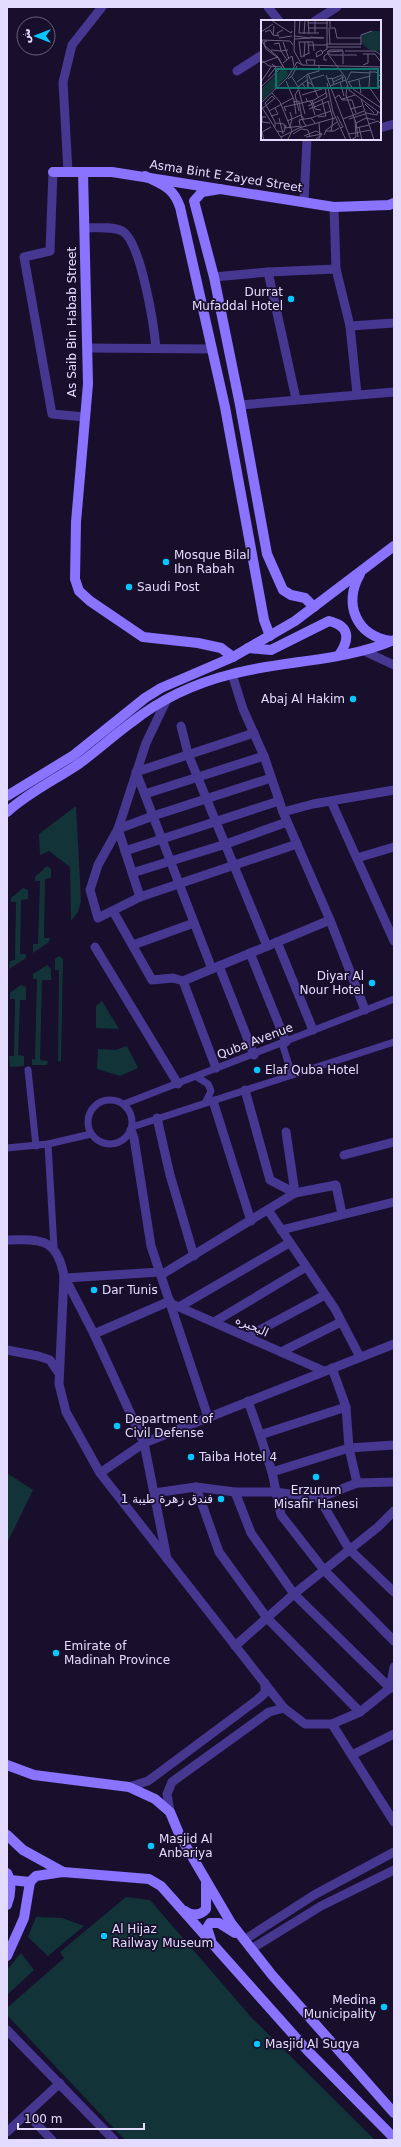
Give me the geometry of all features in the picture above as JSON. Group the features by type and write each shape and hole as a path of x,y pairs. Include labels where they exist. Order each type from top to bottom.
{"main road":[{"name":"Asma Bint E Zayed Street","path":"53,172 112,172 146,176 334,207 388,205 394,203"},
{"name":"As Saib Bin Habab Street","path":"83,172 88,384 84,417 75,542 75,579 79,591 90,601 143,637 206,644 221,648 233,657"},
{"path":"146,176 168,187 176,195 179,205 212,349 253,556 264,620 270,636"},
{"path":"179,205 194,201 202,192 220,189"},
{"path":"194,201 214,277 240,404 267,554 283,590 291,595 305,598 314,608"},
{"path":"7,796 74,755 126,712 161,688 233,657 314,608 394,546"},
{"path":"253,556 267,554"},
{"path":"362,570 353,590 355,615 368,632 379,639 393,640"},
{"path":"248,648 271,650 329,621 341,627 347,636 346,642 339,655"},
{"path":"7,812 30,793 79,763 132,721 167,699 202,683 232,674 364,651 393,640"},
{"path":"7,1765 34,1775 129,1786 154,1799 170,1812 180,1836 231,1923 277,1981 394,2113"},
{"path":"7,1835 23,1850 63,1872"},
{"path":"7,1956 24,1918 30,1882 36,1876 45,1873 63,1872 149,1879 162,1886 226,1961 307,2050 394,2138"},
{"path":"7,1905 8,1874 30,1882"},
{"path":"182,1909 189,1914 203,1913 206,1909 206,1882"},
{"path":"226,1961 209,1937 207,1928 210,1923 219,1923 244,1940"}],"street":[{"path":"68,172 62,82 72,46 102,7"},
{"path":"268,7 278,20"},
{"path":"317,20 337,7"},
{"path":"237,72 261,56"},
{"path":"381,128 394,124"},
{"path":"304,202 307,140"},
{"path":"53,172 50,251 24,257 52,414 84,417"},
{"path":"334,207 336,269 350,326 357,394"},
{"path":"85,228 109,228 122,231 128,238 138,258 155,330 156,348"},
{"path":"214,277 268,272 336,269"},
{"path":"268,272 296,399"},
{"path":"350,326 394,323"},
{"path":"87,348 212,349"},
{"path":"240,404 394,392"},
{"path":"364,651 394,665"},
{"path":"232,674 243,709 264,756 283,812 330,920 365,1010"},
{"path":"167,699 146,743 118,829 98,865 90,890 98,918 140,897 297,844"},
{"path":"181,726 188,754 235,865 267,946"},
{"path":"136,772 254,733"},
{"path":"145,794 264,756"},
{"path":"136,772 194,923 254,1055"},
{"path":"118,829 153,816 271,778"},
{"path":"283,812 331,801 394,790"},
{"path":"125,851 279,801"},
{"path":"331,801 393,936"},
{"path":"132,873 226,844 287,822"},
{"path":"118,829 140,897"},
{"path":"357,858 394,847"},
{"path":"113,911 152,980 173,978 183,981 330,920"},
{"path":"132,945 194,923"},
{"path":"277,942 313,1030"},
{"path":"95,947 178,1084"},
{"path":"250,953 284,1043 292,1075"},
{"path":"183,981 216,1068"},
{"name":"Quba Avenue","path":"124,1104 197,1077 216,1068 254,1055 313,1030 394,999"},
{"path":"208,1417 152,1246 132,1129 131,1114 124,1104 111,1099 98,1103 93,1108 88,1120 91,1134 103,1143 110,1145 124,1140 132,1129 157,1118 394,1042"},
{"path":"28,1070 36,1146"},
{"path":"197,1077 208,1084 211,1091 209,1102 251,1221"},
{"path":"245,1090 270,1180 295,1194"},
{"path":"157,1118 170,1175 194,1256"},
{"path":"286,1132 295,1194"},
{"path":"7,1148 36,1146 91,1134"},
{"path":"344,1155 394,1142"},
{"path":"48,1144 54,1248 61,1260 65,1277 94,1334 144,1443 168,1562"},
{"path":"65,1277 161,1274 194,1256 295,1194 336,1185 342,1214"},
{"path":"280,1230 394,1202"},
{"path":"268,1210 280,1230 326,1295 360,1357"},
{"path":"7,1240 42,1241 54,1248"},
{"path":"179,1307 289,1243"},
{"path":"214,1322 306,1267"},
{"path":"65,1277 58,1372 66,1412 100,1473 168,1562 284,1708 305,1724 332,1724 360,1712 392,1688 394,1667"},
{"path":"247,1337 326,1295"},
{"path":"94,1334 170,1302"},
{"name":"البحيره","path":"170,1302 281,1352 328,1370"},
{"path":"281,1352 342,1322"},
{"path":"100,1473 144,1443 394,1344"},
{"path":"7,1350 50,1360 58,1372"},
{"path":"328,1370 346,1407 349,1448 357,1483"},
{"path":"248,1401 272,1472 281,1515 324,1570 394,1641"},
{"path":"260,1435 346,1407"},
{"path":"272,1472 349,1448 394,1445"},
{"path":"154,1493 196,1487 235,1492 275,1492 319,1498 357,1483 394,1482"},
{"path":"196,1487 219,1552 267,1618 360,1712"},
{"path":"235,1492 251,1533 294,1594 392,1688"},
{"path":"319,1498 349,1549 394,1592"},
{"path":"235,1646 294,1594 378,1527 394,1510"},
{"path":"129,1786 148,1782 257,1700 264,1693 264,1683"},
{"path":"170,1812 167,1794 172,1782 269,1712 284,1708"},
{"path":"332,1724 394,1822"},
{"path":"352,1756 394,1734"},
{"path":"244,1940 314,1895 394,1852"},
{"path":"251,1949 321,1906 394,1870"},
{"path":"314,1895 321,1906"},
{"path":"7,2030 114,2140"},
{"path":"7,2132 60,2083"},
{"path":"27,2114 52,2140"}],"green space":[{"path":"76,806 81,901 78,912 71,921 70,867 49,851 40,855 39,834"},
{"path":"47,866 51,869 51,878 45,879 44,938 50,938 49,942 33,953 33,944 38,944 40,881 35,881 35,877"},
{"path":"23,888 28,890 28,899 21,900 20,954 26,954 26,958 9,969 10,961 15,960 16,902 11,902 11,898"},
{"path":"59,956 63,959 61,1062 58,1061 59,970 55,970 55,959"},
{"path":"47,965 51,969 51,980 42,980 40,1060 48,1061 47,1065 32,1065 32,1059 35,1059 37,979 33,979 33,974"},
{"path":"21,985 26,987 26,1000 20,1000 18,1055 24,1056 24,1066 10,1067 9,1056 14,1056 15,999 10,999 10,993"},
{"path":"102,1001 119,1029 96,1028 96,1006"},
{"path":"127,1046 138,1068 120,1076 97,1069 98,1049 116,1050"},
{"path":"7,1473 33,1490 8,1541 7,1539"},
{"path":"126,1897 150,1900 251,2017 375,2140 125,2140 7,2015 7,2008 64,1958 60,1952"},
{"path":"36,1917 62,1918 84,1926 48,1956 28,1937"},
{"path":"21,1953 34,1970 7,1995 7,1970"}],"place":[{"name":"Durrat Mufaddal Hotel","path":"291,299"},
{"name":"Mosque Bilal Ibn Rabah","path":"166,562"},
{"name":"Saudi Post","path":"129,587"},
{"name":"Abaj Al Hakim","path":"353,699"},
{"name":"Diyar Al Nour Hotel","path":"372,983"},
{"name":"Elaf Quba Hotel","path":"257,1070"},
{"name":"Dar Tunis","path":"94,1290"},
{"name":"Department of Civil Defense","path":"117,1426"},
{"name":"Taiba Hotel 4","path":"191,1457"},
{"name":"Erzurum Misafir Hanesi","path":"316,1477"},
{"name":"فندق زهرة طيبة 1","path":"221,1499"},
{"name":"Emirate of Madinah Province","path":"56,1653"},
{"name":"Masjid Al Anbariya","path":"151,1846"},
{"name":"Al Hijaz Railway Museum","path":"104,1936"},
{"name":"Medina Municipality","path":"384,2007"},
{"name":"Masjid Al Suqya","path":"257,2044"}]}
